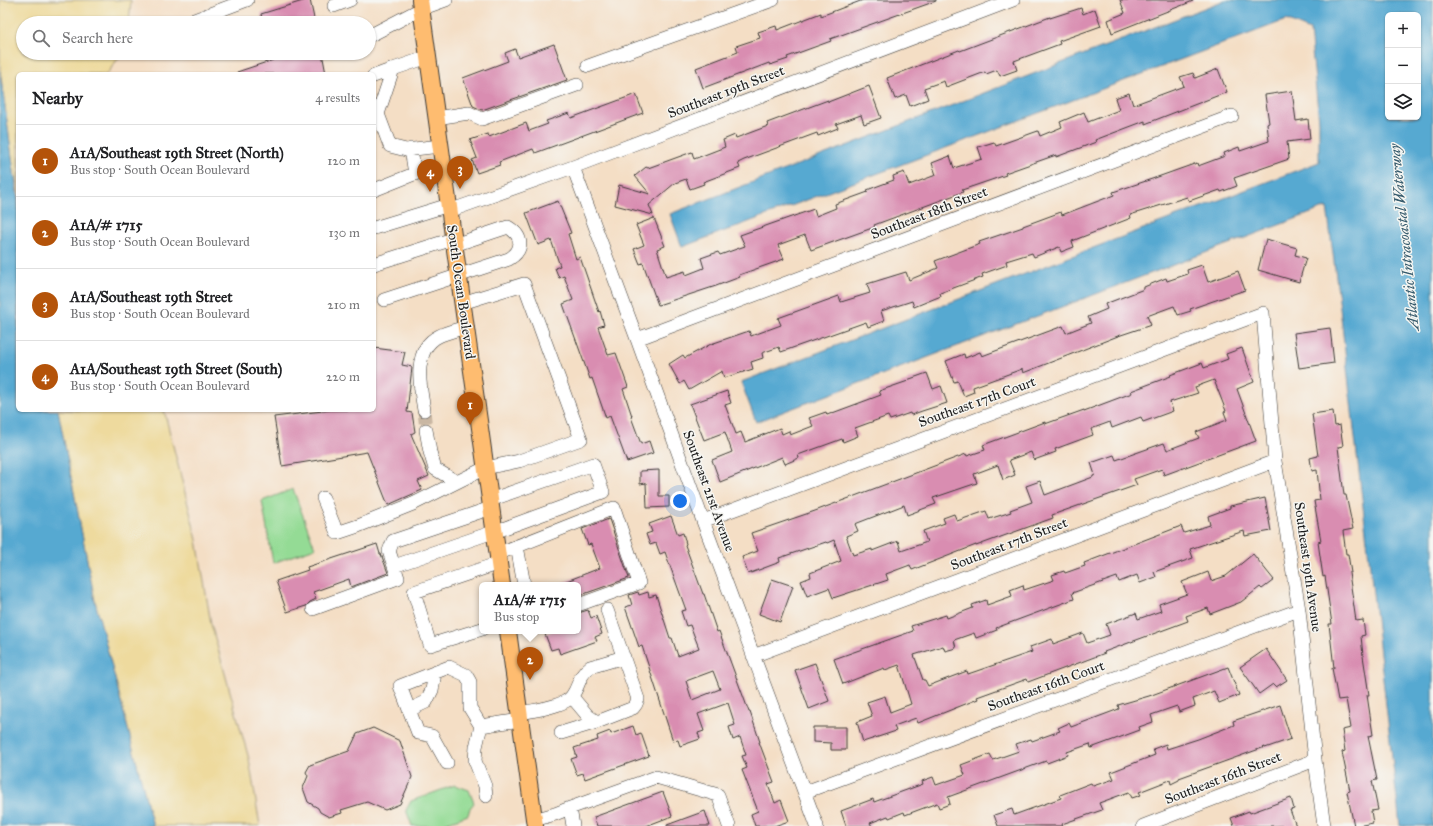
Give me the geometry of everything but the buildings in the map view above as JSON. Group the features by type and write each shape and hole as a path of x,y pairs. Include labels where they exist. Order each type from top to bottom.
{"main road":[{"name":"South Ocean Boulevard","path":"421,4 502,582"},
{"path":"508,634 535,823"}],"street":[{"path":"205,16 247,0"},
{"path":"334,6 350,0"},
{"path":"376,32 421,4 446,0"},
{"path":"588,66 773,0"},
{"name":"Southeast 19th Street","path":"376,227 449,208 573,167 1013,0"},
{"path":"376,75 428,57"},
{"path":"393,69 378,114 390,146 406,150 440,146"},
{"path":"436,118 469,113 482,120 578,85"},
{"name":"Southeast 18th Street","path":"637,339 1232,116"},
{"path":"411,149 414,174"},
{"path":"376,189 414,174 443,166"},
{"name":"Southeast 21st Avenue","path":"573,167 817,826"},
{"path":"376,263 508,226 514,230 520,242 519,249 515,255 509,259 384,300"},
{"path":"323,498 337,533 413,504 485,468 519,461 582,438 524,284 462,303"},
{"name":"Southeast 19th Avenue","path":"1263,313 1275,461 1299,610 1315,760 1324,826"},
{"name":"Southeast 17th Court","path":"703,521 1263,313"},
{"path":"424,410 420,380 423,352 429,342 439,336 466,328"},
{"path":"426,430 435,469 457,482"},
{"name":"Southeast 17th Street","path":"753,656 1275,461"},
{"path":"313,609 398,578 394,566 389,551 393,541 593,464 604,492 394,566"},
{"path":"479,630 430,645 414,592 498,559 517,546 614,508 639,583 581,603"},
{"path":"517,546 523,582"},
{"path":"561,733 597,722 633,708 638,699 607,610"},
{"name":"Southeast 16th Court","path":"805,792 1299,610"},
{"path":"481,726 554,707 572,697 580,677 590,667 624,657"},
{"path":"446,763 432,736 418,733 400,686 449,668 466,675 470,682 470,708 481,726 476,747 475,761 485,786 486,796"},
{"path":"409,710 426,702 432,690 435,672"},
{"path":"572,697 588,716 597,722"},
{"name":"Southeast 16th Street","path":"1143,826 1315,760"},
{"path":"535,823 570,808 656,777 718,795 729,826"},
{"path":"570,808 573,826"}],"green space":[{"path":"293,489 315,548 273,563 262,501"},
{"path":"455,785 469,790 474,803 470,808 468,815 437,826 412,826 406,810 411,801"}],"sand":[{"path":"0,0 131,0 130,16 16,16 16,60 117,60 108,72 16,72 16,186 0,71"},
{"path":"58,412 165,412 197,540 211,624 249,759 260,826 153,826 95,601"}],"water":[{"name":"Atlantic Intracoastal Waterway","path":"1225,0 1433,0 1433,826 1400,826 1327,207 756,422 741,382 1319,162 1319,121 1310,30 1286,20 682,247 670,214"},
{"path":"0,71 16,186 16,412 58,412 95,601 153,826 0,826"}],"tunnel":[{"path":"424,410 426,430"}],"place":[{"name":"A1A/Southeast 19th Street","path":"460,189"},
{"name":"A1A/Southeast 19th Street (South)","path":"430,192"},
{"name":"A1A/Southeast 19th Street (North)","path":"470,425"},
{"name":"A1A/# 1715","path":"530,680"}]}
